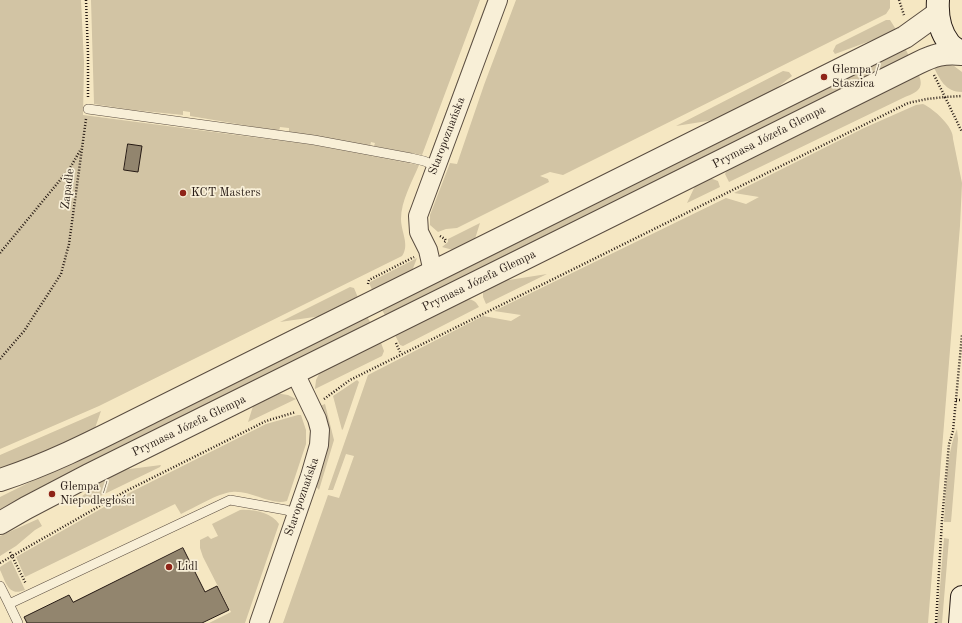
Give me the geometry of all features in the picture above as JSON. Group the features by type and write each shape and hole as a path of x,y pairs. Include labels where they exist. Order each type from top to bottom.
{"street":[{"name":"Staropoznańska","path":"432,272 428,250 419,232 418,222 420,209 498,0"},
{"path":"938,7 941,28 950,44 962,54"},
{"path":"0,480 53,461 905,38 938,7"},
{"name":"Prymasa Józefa Glempa","path":"0,523 70,484 918,63 933,56 947,53 962,54"},
{"name":"Staropoznańska","path":"259,623 319,445 320,430 317,420 312,406 295,373"},
{"path":"960,623 962,597"}],"lane":[{"path":"88,109 314,140 411,158 436,166"},
{"path":"9,604 230,500 286,510 297,514"},
{"path":"0,588 18,623"}],"path":[{"name":"Zapadłe","path":"0,359 24,331 60,274 69,244 88,109 86,0"},
{"path":"0,564 126,491 266,421 305,410 318,403 350,380 896,108 908,103 945,97 962,132"},
{"path":"0,253 70,168 82,147"},
{"path":"936,623 942,520 949,444 953,431 962,335"},
{"path":"956,400 962,400"},
{"path":"10,552 31,594"}],"shaded area":[{"path":"0,0 81,0 84,63 83,115 313,145 419,165 407,192 401,212 401,224 405,243 402,256 99,406 0,449"},
{"path":"91,0 480,0 422,155 374,146 375,143 371,142 370,146 289,132 289,128 280,127 279,131 190,116 190,112 183,111 183,115 94,104"},
{"path":"487,0 490,0 432,154 430,155"},
{"path":"516,0 890,0 890,8 886,14 563,175 550,172 540,176 548,179 549,182 457,228 446,229 438,232 430,225 430,215 450,163 457,164 484,85"},
{"path":"886,20 890,20 897,31 835,54 833,51 836,45"},
{"path":"905,48 910,58 386,317 381,308"},
{"path":"946,64 954,66 962,72 962,92 951,90 947,87 933,66"},
{"path":"783,71 789,72 792,76 773,91 720,119 676,126"},
{"path":"918,73 921,82 919,89 914,93 729,182 725,174 728,168"},
{"path":"923,104 938,114 950,129 962,183 960,226 928,623 283,623 328,495 339,498 354,456 346,454 333,490 328,490 368,375 483,316 511,321 521,315 494,311 726,198 746,204 759,197 734,193 864,128 916,105"},
{"path":"710,178 718,181 720,187 687,203 696,184"},
{"path":"480,223 474,242 453,250 442,247 448,242 448,239"},
{"path":"417,258 412,271 373,292 370,282"},
{"path":"547,274 486,304 483,297 483,293 486,289 496,282"},
{"path":"350,287 354,288 359,300 328,315 280,322"},
{"path":"464,299 473,300 479,307 403,346 400,345 394,333"},
{"path":"366,315 372,325 0,513 0,497"},
{"path":"380,340 384,351 382,356 315,389 316,380 320,372"},
{"path":"357,380 359,382 342,430 333,396"},
{"path":"275,393 288,395 296,399 248,422 254,403"},
{"path":"325,404 334,440 319,490 315,485 320,406"},
{"path":"101,411 94,431 0,471 0,455"},
{"path":"301,415 306,430 306,444 287,501 274,501 246,493 232,492 213,498 181,514 175,504 25,577 16,557 127,494 266,424"},
{"path":"957,429 958,439 951,522 944,522 949,462 953,439"},
{"path":"161,465 160,467 84,504 81,497 100,482 122,470"},
{"path":"240,510 262,512 272,517 279,524 245,623 209,623 231,612 203,557 200,548 200,540 208,536 211,539 218,536 212,524"},
{"path":"38,519 42,526 0,556 0,536"},
{"path":"944,538 949,539 942,623 937,623"},
{"path":"11,560 25,590 15,592 11,590 4,579 0,567"}],"building":[{"path":"128,144 142,146 138,172 124,170"},
{"name":"Lidl","path":"183,548 205,592 217,586 229,610 202,623 27,623 24,617 69,595 73,602"}],"place":[{"name":"Glempa / Staszica","path":"824,77"},
{"name":"KCT Masters","path":"183,193"},
{"name":"Glempa / Niepodległości","path":"52,494"},
{"name":"Lidl","path":"169,567"}]}
